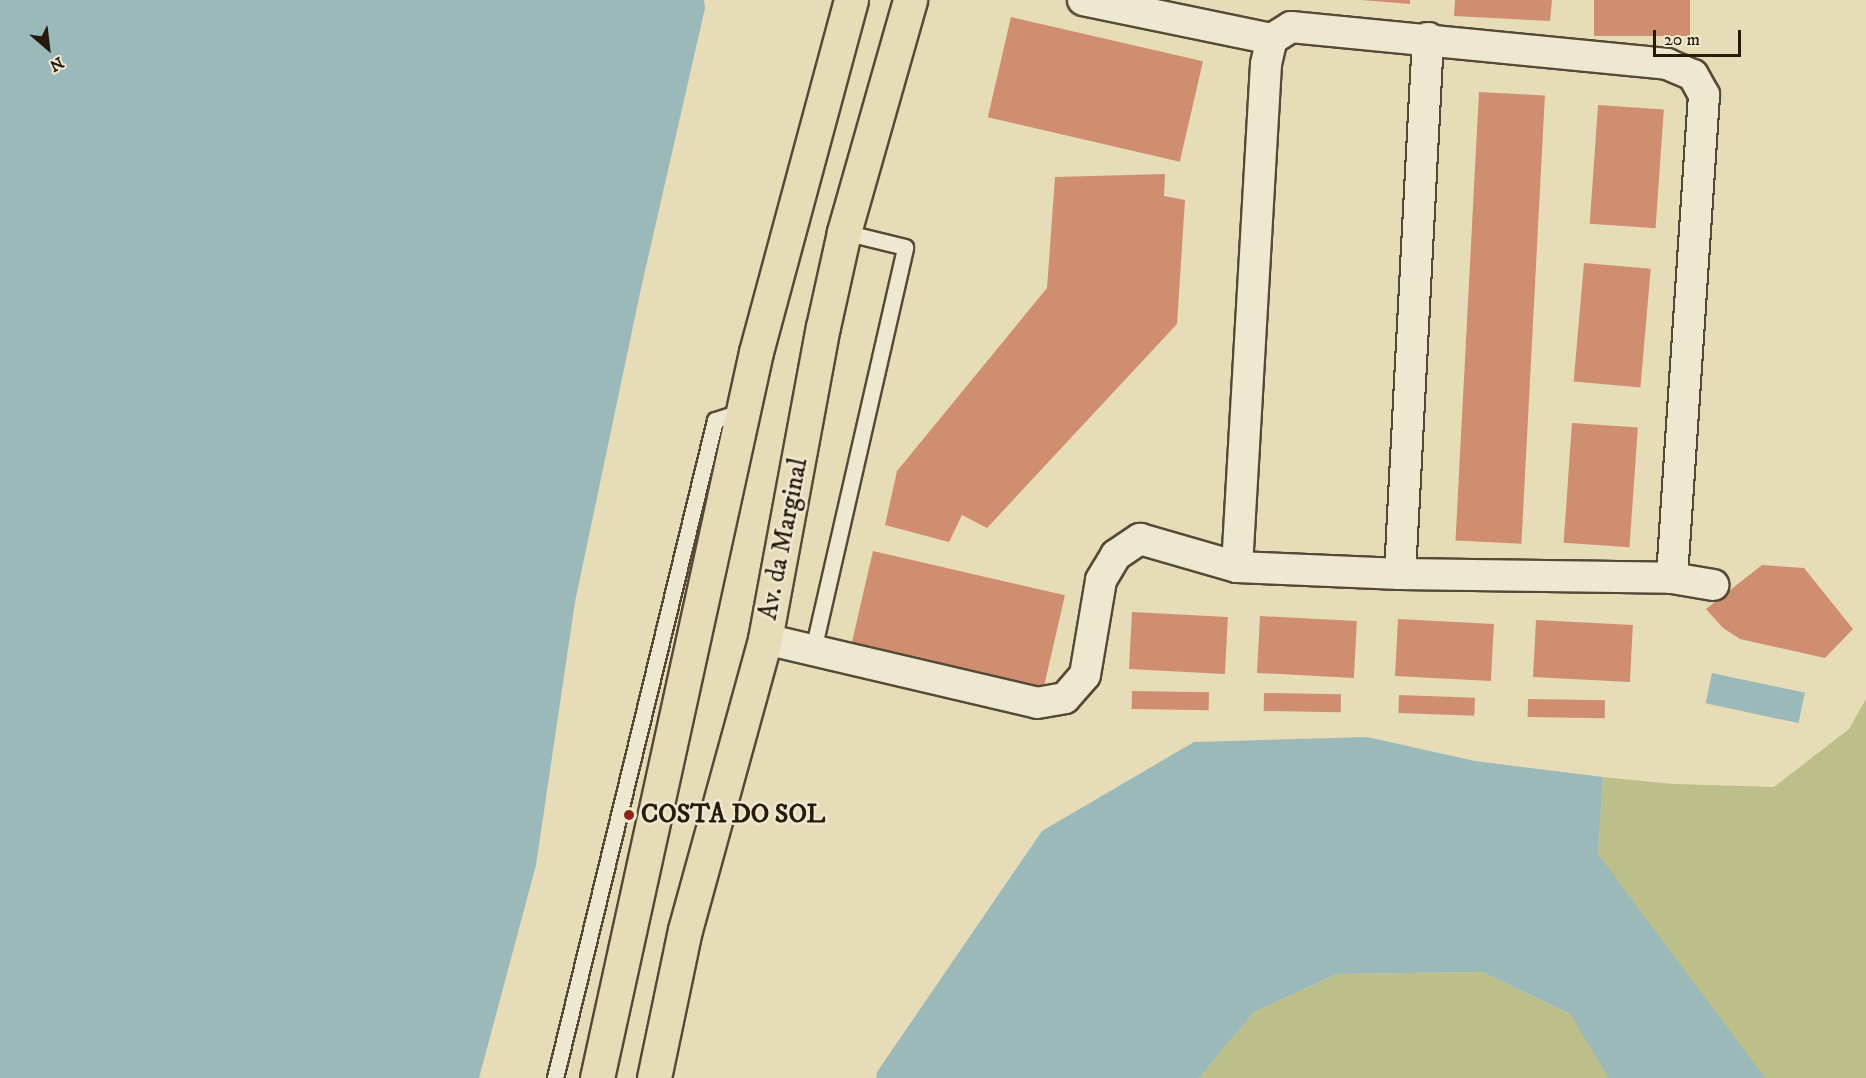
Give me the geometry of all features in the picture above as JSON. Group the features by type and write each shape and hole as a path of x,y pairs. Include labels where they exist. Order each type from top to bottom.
{"main road":[{"path":"597,1078 756,351 851,0"},
{"name":"Av. da Marginal","path":"654,1078 685,930 765,639 823,327 844,232 910,0"}],"street":[{"path":"1083,0 1272,39 1292,27 1428,38 1667,64 1693,75 1704,95 1672,578"},
{"path":"1400,574 1428,38"},
{"path":"1237,567 1266,64 1272,39"},
{"path":"765,639 1037,703 1065,698 1085,675 1101,580 1116,555 1140,539 1237,567 1400,574 1672,578 1713,585"}],"lane":[{"path":"813,650 905,247 844,232"},
{"path":"555,1078 715,420 744,411"}],"green space":[{"path":"1866,699 1866,1078 1199,1078 1254,1012 1337,974 1482,972 1570,1014 1598,854 1603,777 1673,784 1774,787 1849,729"}],"water":[{"path":"0,0 704,0 705,8 640,293 575,602 536,865 479,1078 0,1078"},
{"path":"1712,673 1805,693 1798,723 1706,703"},
{"path":"1367,737 1475,761 1603,777 1598,854 1765,1078 1609,1078 1570,1014 1482,972 1337,974 1254,1012 1199,1078 876,1078 877,1072 1042,831 1194,742"}],"building":[{"path":"1361,0 1410,0 1410,4"},
{"path":"1455,0 1552,0 1550,21 1454,16"},
{"path":"1594,0 1690,0 1690,36 1594,36"},
{"path":"1011,17 1203,61 1180,162 988,117"},
{"path":"1479,92 1545,95 1521,544 1456,540"},
{"path":"1598,105 1664,110 1656,228 1590,224"},
{"path":"1165,174 1164,196 1185,200 1177,324 987,528 962,515 949,542 885,525 897,471 1047,288 1055,177"},
{"path":"1584,263 1651,269 1640,387 1574,382"},
{"path":"1572,423 1638,428 1629,547 1564,543"},
{"path":"873,551 1065,595 1042,696 850,651"},
{"path":"1762,565 1804,568 1853,629 1825,658 1740,639 1723,628 1706,609"},
{"path":"1132,612 1228,617 1225,674 1129,669"},
{"path":"1260,616 1357,621 1354,678 1257,673"},
{"path":"1398,619 1494,624 1491,681 1395,676"},
{"path":"1536,620 1633,625 1630,682 1533,677"},
{"path":"1132,691 1209,692 1209,710 1132,709"},
{"path":"1264,693 1341,694 1341,712 1264,711"},
{"path":"1399,695 1475,698 1474,716 1398,713"},
{"path":"1528,699 1605,700 1605,718 1528,717"}],"place":[{"name":"COSTA DO SOL","path":"629,815"}]}
